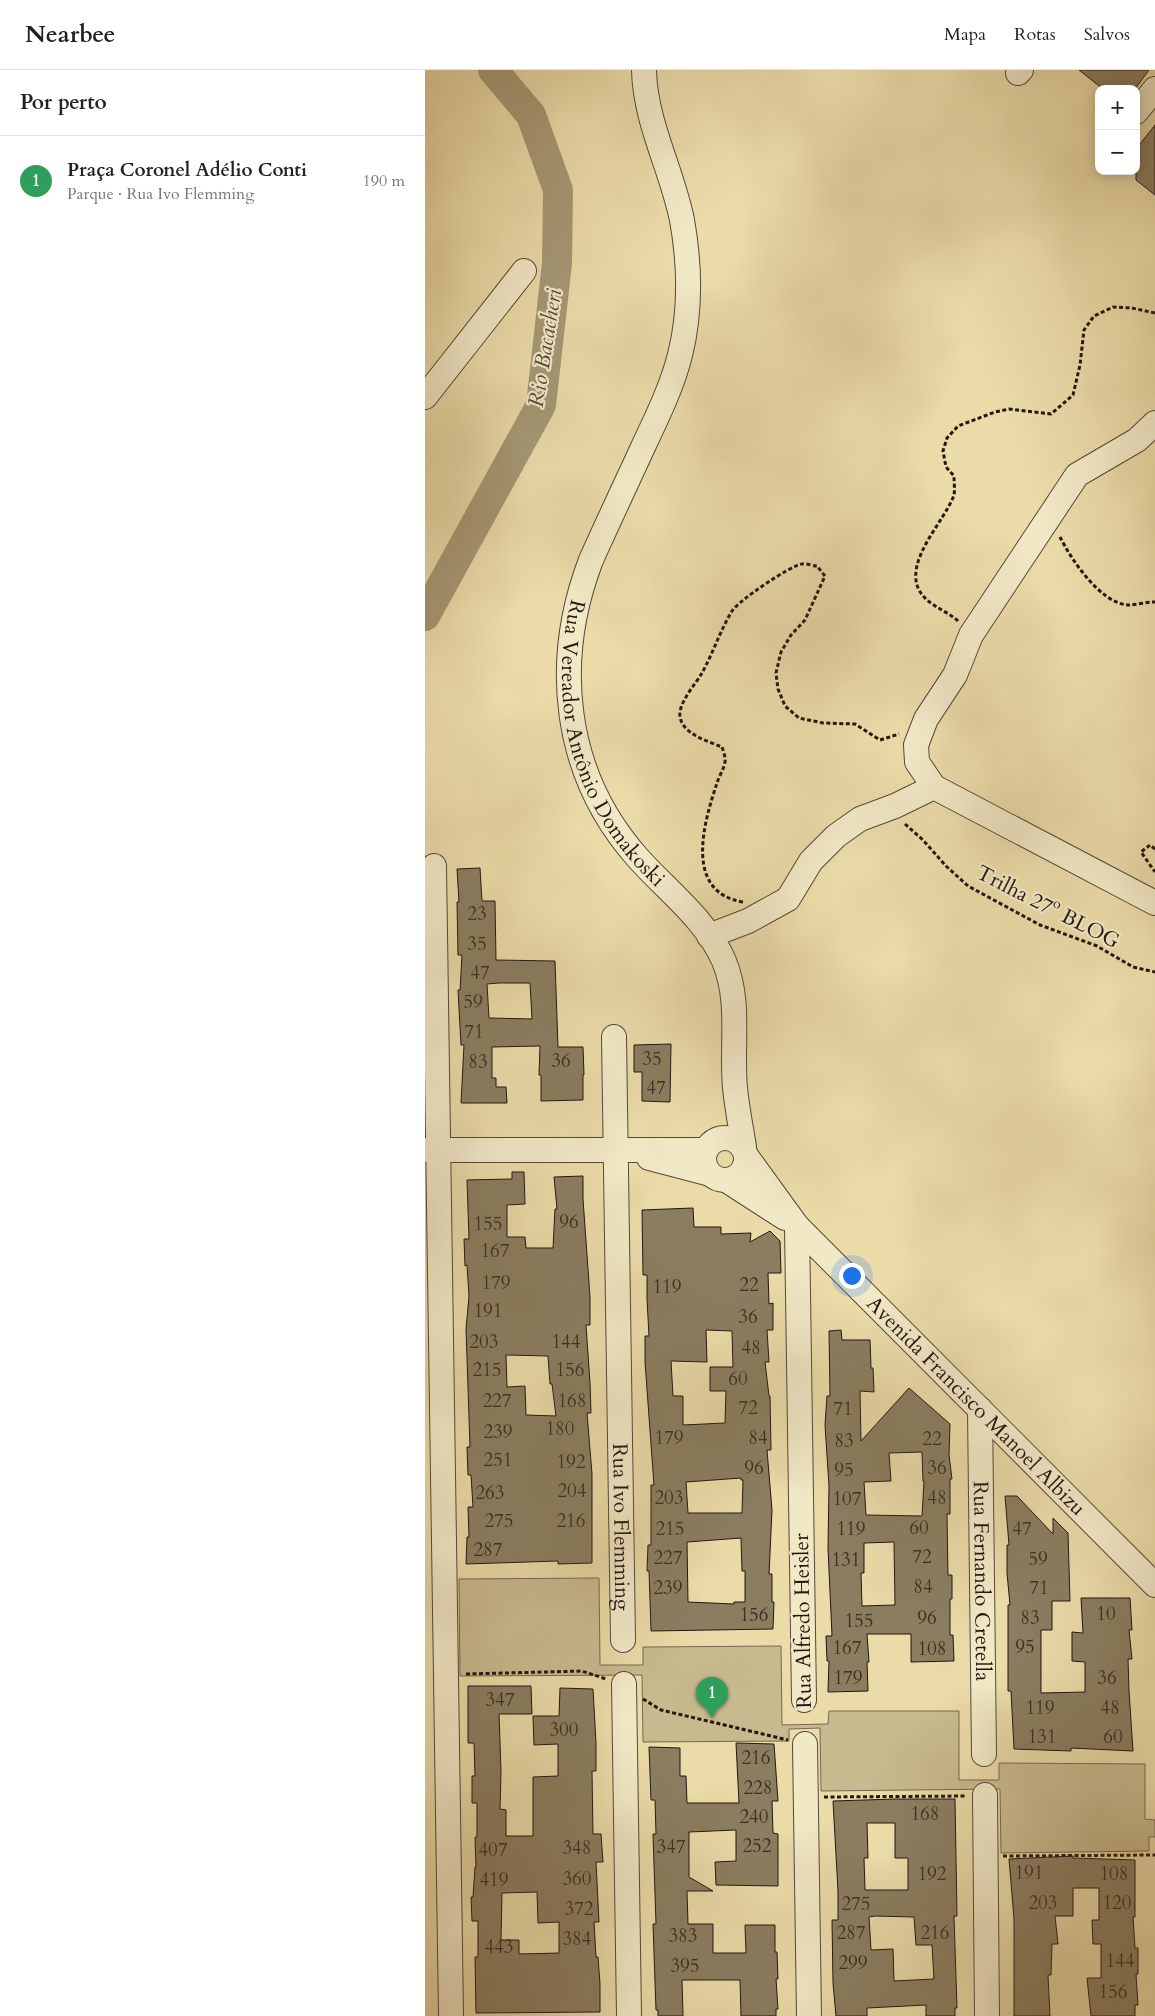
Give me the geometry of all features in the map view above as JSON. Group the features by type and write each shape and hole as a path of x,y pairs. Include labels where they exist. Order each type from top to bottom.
{"street":[{"name":"Rua Vereador Antônio Domakoski","path":"644,70 649,106 681,218 687,250 688,289 686,323 680,356 661,409 581,584 570,638 569,692 577,744 596,796 608,819 637,858 709,936 724,962 733,992 735,1086 745,1152"},
{"path":"1140,107 1155,90"},
{"path":"425,397 524,271"},
{"path":"1155,423 1137,440 1077,474 971,635 955,675 926,719 916,745 917,762 934,787 1155,903"},
{"path":"709,936 748,921 788,899 811,860 836,836 860,819 895,806 934,787"},
{"path":"434,866 432,1150 446,1674 451,2016"},
{"name":"Rua Ivo Flemming","path":"614,1037 623,1640"},
{"name":"Rua Vereador Antônio Domakoski","path":"711,1145 735,1086"},
{"path":"721,1138 734,1139 745,1152 744,1170 739,1176 718,1177 704,1162 711,1145 721,1138"},
{"name":"Avenida Francisco Manoel Albizu","path":"432,1150 615,1150 711,1145"},
{"name":"Avenida Francisco Manoel Albizu","path":"615,1150 718,1177 797,1226"},
{"name":"Avenida Francisco Manoel Albizu","path":"745,1152 797,1226 1155,1584"},
{"name":"Rua Alfredo Heisler","path":"797,1226 804,1700"},
{"name":"Rua Fernando Cretella","path":"980,1409 984,1754"},
{"path":"624,1684 629,2016"},
{"path":"805,1744 809,2016"},
{"path":"985,1795 987,2016"}],"path":[{"path":"971,635 956,619 934,607 919,590 915,571 922,552 954,495 954,476 946,467 943,451 947,438 959,426 995,412 1009,409 1051,414 1073,395 1080,365 1084,330 1094,316 1113,307 1132,308 1155,313"},
{"path":"1059,530 1060,537 1070,556 1111,601 1128,605 1155,602"},
{"path":"745,902 737,901 715,889 704,869 702,840 708,812 725,761 722,747 687,730 680,716 682,702 693,689 705,668 717,638 734,608 789,570 801,564 817,566 825,576 805,620 791,635 781,652 777,666 778,689 785,706 799,718 823,723 855,724 880,740 903,732 926,719"},
{"name":"Trilha 27º BLOG","path":"899,822 907,824 946,866 968,886 1040,924 1097,946 1133,967 1155,972"},
{"path":"1155,848 1150,846 1141,852 1155,872"},
{"path":"446,1674 582,1671 624,1684 654,1708 805,1744"},
{"path":"805,1798 985,1795"},
{"path":"985,1856 1155,1854"}],"shaded area":[{"path":"599,1578 600,1665 643,1665 643,1647 781,1646 782,1725 828,1724 829,1711 959,1711 959,1780 999,1780 999,1763 1145,1764 1145,1819 1155,1820 1155,1837 1149,1837 1149,1851 1001,1853 1000,1789 821,1791 820,1728 789,1729 789,1741 643,1742 642,1675 460,1676 459,1579"}],"building":[{"path":"1079,70 1149,70 1138,85 1098,85"},
{"path":"1155,125 1155,195 1136,180 1136,175 1140,175 1140,144"},
{"path":"480,868 482,901 495,901 496,960 555,961 558,1047 583,1047 583,1100 541,1101 541,1075 539,1075 540,1046 492,1047 492,1078 496,1078 496,1087 506,1087 507,1103 461,1103 464,1045 461,1045 458,990 460,990 462,955 458,955 457,902 459,902 457,869","holes":["530,983 532,1019 489,1018 487,984"]},
{"path":"671,1044 670,1102 642,1101 642,1072 634,1072 634,1045"},
{"path":"512,1172 524,1172 525,1204 507,1205 507,1237 525,1237 526,1248 553,1248 555,1209 557,1209 554,1177 583,1176 590,1297 590,1325 586,1325 591,1413 587,1413 592,1474 592,1563 558,1564 558,1561 466,1564 467,1537 469,1537 468,1507 473,1507 471,1475 468,1475 467,1447 470,1447 466,1329 469,1296 464,1239 469,1239 467,1180 512,1179","holes":["506,1355 548,1356 550,1384 552,1384 556,1416 526,1415 525,1386 507,1387"]},
{"path":"693,1208 694,1227 721,1227 721,1234 751,1233 750,1242 770,1231 780,1241 781,1273 768,1273 769,1304 773,1303 773,1330 767,1330 769,1362 765,1362 770,1396 771,1450 767,1450 772,1510 769,1574 772,1574 773,1629 651,1631 649,1571 647,1571 648,1545 651,1545 651,1485 654,1485 645,1362 645,1336 649,1336 647,1275 643,1275 642,1210","holes":["706,1330 732,1331 733,1367 710,1367 710,1391 726,1391 725,1423 683,1425 683,1396 673,1396 671,1361 707,1362","741,1478 743,1480 742,1513 688,1513 686,1482","741,1538 742,1571 745,1571 745,1602 734,1602 734,1604 688,1602 687,1542"]},
{"path":"841,1330 842,1340 870,1340 874,1392 860,1391 861,1441 909,1388 950,1424 949,1455 952,1479 950,1479 950,1514 947,1514 948,1575 952,1575 950,1635 953,1635 954,1661 911,1662 911,1634 867,1634 869,1662 867,1662 868,1691 828,1692 829,1661 827,1661 826,1636 832,1636 828,1548 829,1486 825,1425 827,1396 830,1396 829,1331","holes":["922,1452 924,1481 922,1516 866,1515 864,1482 891,1481 889,1453","894,1542 895,1605 862,1606 861,1573 864,1573 864,1543"]},
{"path":"1005,1496 1017,1496 1053,1534 1053,1518 1068,1533 1070,1601 1052,1601 1052,1630 1041,1630 1041,1693 1085,1692 1085,1662 1072,1661 1072,1632 1083,1633 1081,1598 1130,1598 1132,1630 1129,1630 1132,1659 1128,1659 1133,1751 1071,1748 1071,1751 1014,1749 1011,1691 1008,1691 1008,1605 1010,1605 1007,1573 1007,1545 1009,1545"},
{"path":"468,1686 531,1686 532,1714 499,1714 500,1809 506,1810 506,1836 533,1836 533,1777 558,1776 558,1744 534,1745 533,1716 559,1716 560,1688 593,1689 596,1771 592,1771 593,1834 601,1834 603,1862 596,1862 599,1922 594,1922 600,1984 600,2012 476,2013 475,1957 478,1957 478,1921 472,1921 471,1897 473,1897 476,1867 477,1803 472,1803 472,1776 475,1776 474,1743 468,1743","holes":["537,1892 538,1923 559,1922 559,1953 519,1954 519,1940 501,1940 502,1893"]},
{"path":"736,1743 774,1744 778,1801 772,1801 773,1833 778,1834 778,1886 716,1885 715,1862 736,1861 736,1830 689,1832 689,1877 713,1891 687,1891 688,1924 713,1924 713,1953 746,1953 745,1925 775,1925 778,1979 776,1979 778,2009 776,2009 776,2016 741,2016 740,1980 682,1980 683,2016 658,2016 658,2010 656,2010 653,1924 656,1924 653,1834 656,1834 655,1800 651,1800 649,1747 680,1748 680,1776 686,1776 687,1803 739,1803"},
{"path":"955,1799 957,1916 954,1916 957,2008 955,2008 955,2016 926,2016 926,2005 867,2008 867,2016 836,2016 833,1983 832,1920 838,1920 838,1891 833,1801","holes":["867,1823 895,1823 895,1858 908,1858 908,1890 865,1890 864,1858 868,1858","869,1917 914,1917 916,1945 932,1945 934,1979 894,1981 893,1949 871,1950"]},
{"path":"1073,1856 1073,1858 1135,1860 1135,1917 1133,1917 1135,1948 1138,1948 1138,1974 1136,1974 1138,2005 1135,2005 1135,2016 1091,2016 1087,1978 1101,1978 1101,1944 1093,1944 1092,1920 1099,1920 1099,1888 1073,1888 1073,1916 1055,1916 1058,1944 1052,1944 1051,1975 1048,1975 1050,2016 1014,2016 1014,1919 1009,1859"}],"waterway":[{"name":"Rio Bacacheri","path":"425,616 541,405 557,263 558,190 531,115 493,70"}],"place":[{"name":"Praça Coronel Adélio Conti","path":"712,1718"}]}
